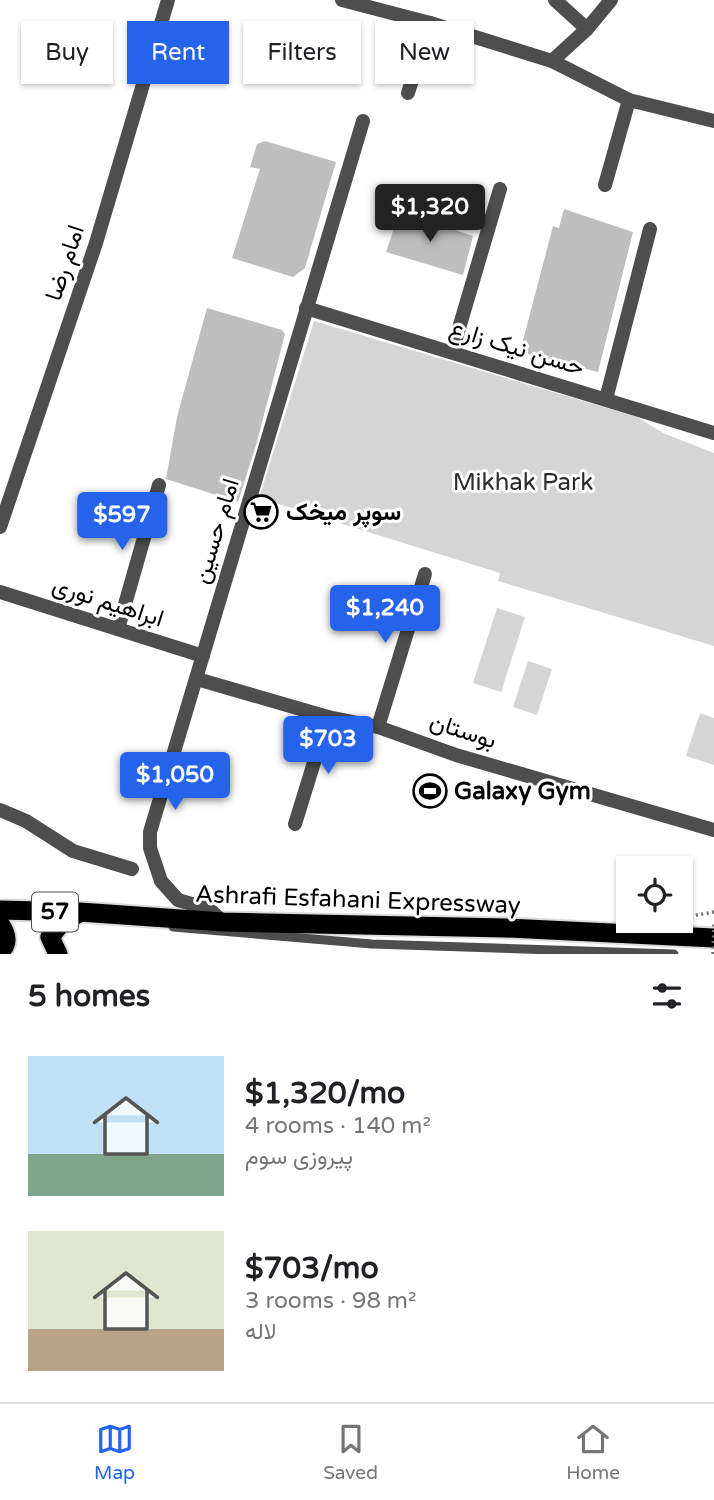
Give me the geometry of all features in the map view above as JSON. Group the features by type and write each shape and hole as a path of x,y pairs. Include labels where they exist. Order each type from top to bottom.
{"highway":[{"name":"Ashrafi Esfahani Expressway","path":"0,911 80,912 223,922 506,928 714,937"},
{"path":"58,954 50,937 62,922 80,912"},
{"path":"0,924 7,939 0,952"}],"street":[{"path":"167,5 183,0"},
{"path":"342,0 359,2 423,21"},
{"path":"555,0 587,29"},
{"path":"552,61 587,29 611,0"},
{"name":"امام رضا","path":"0,527 96,243 167,5"},
{"path":"474,37 552,61 629,100 714,121"},
{"path":"408,93 411,84"},
{"path":"605,185 629,100"},
{"name":"امام حسین","path":"223,922 209,909 178,900 161,881 150,848 150,832 363,121"},
{"path":"452,352 500,188"},
{"path":"606,399 650,229"},
{"name":"حسن نیک زارع","path":"306,309 714,433"},
{"path":"118,629 159,485"},
{"path":"378,727 425,574"},
{"name":"ابراهیم نوری","path":"0,592 203,656"},
{"name":"بوستان","path":"197,679 327,717 378,727 456,755 714,830"},
{"path":"295,824 327,717"},
{"path":"0,810 26,821 73,851 132,869"}],"lane":[{"path":"110,915 178,929 372,944 674,954"}],"path":[{"path":"693,916 714,912"},
{"path":"713,954 714,924"}],"green space":[{"name":"Mikhak Park","path":"314,321 637,417 663,433 714,453 714,646 498,581 500,573 259,498"},
{"path":"497,608 525,617 501,692 473,683"},
{"path":"528,661 552,669 537,715 513,707"},
{"path":"700,713 714,718 714,765 686,756"}],"building":[{"path":"265,141 336,162 305,268 293,277 232,258 260,169 250,167 257,144"},
{"path":"564,209 633,232 598,372 520,352 553,226 559,228"},
{"path":"404,213 473,236 463,275 386,252 398,216"},
{"path":"207,308 282,330 285,334 257,442 238,502 166,479 177,417"}],"place":[{"name":"سوپر میخک","path":"261,512"},
{"name":"Galaxy Gym","path":"430,791"}]}
